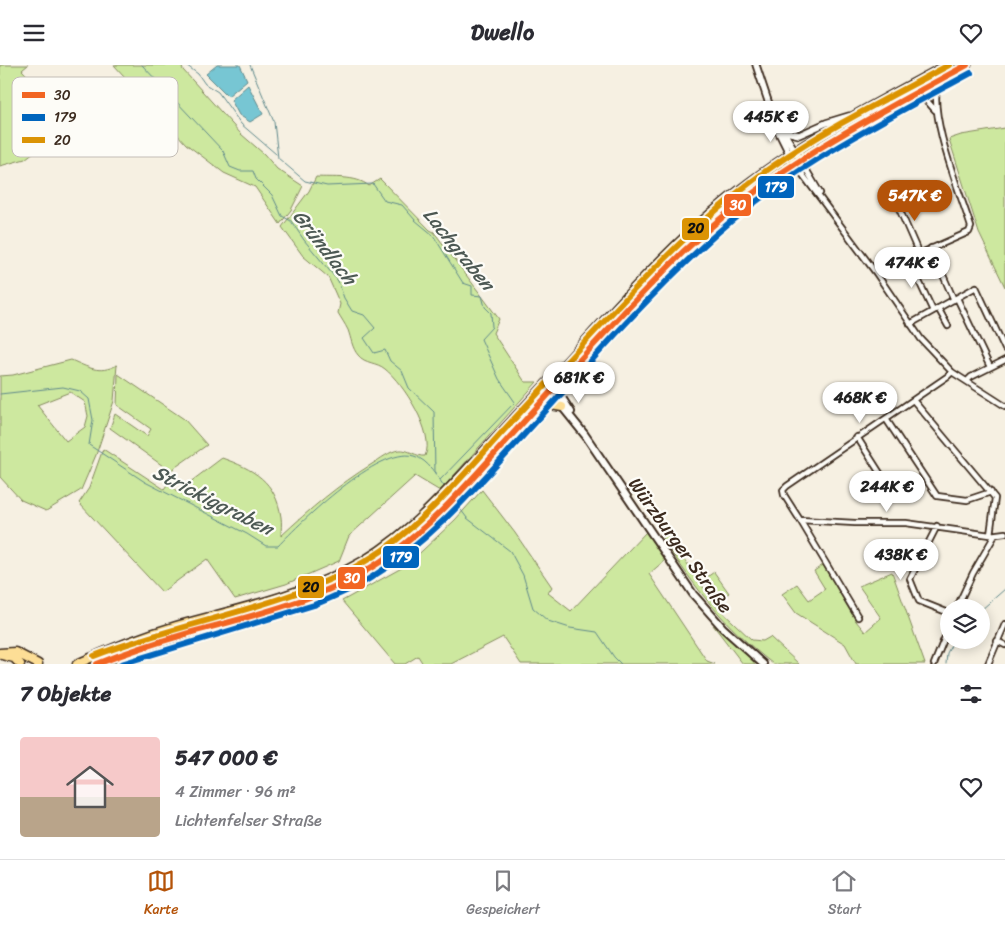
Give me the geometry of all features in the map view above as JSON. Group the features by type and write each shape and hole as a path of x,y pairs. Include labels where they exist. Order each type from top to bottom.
{"main road":[{"path":"77,664 143,637 278,598 336,576 370,557 399,537 451,488 638,283 688,234 726,201 792,153 856,114 947,65"},
{"path":"97,664 163,639 296,603 368,570 398,550 449,504 643,293 694,242 745,197 797,161 967,65"},
{"name":"Würzburger Straße","path":"546,384 560,395 585,435 697,599 723,629 763,664"},
{"name":"Würzburger Straße","path":"553,391 562,407 585,435"},
{"path":"536,409 551,405 562,407"},
{"path":"0,654 7,651 19,653 38,664"},
{"path":"0,654 10,656 20,664"}],"street":[{"path":"756,65 775,122 792,153 826,205 876,273 910,324 932,352 952,371 1005,406"},
{"path":"876,273 969,232 971,227 948,157 937,114 935,93 940,80"},
{"path":"908,97 927,101 937,114"},
{"path":"783,131 793,135 802,134 826,123 856,114"},
{"path":"775,122 783,131 792,153"},
{"path":"894,197 919,254"},
{"path":"931,248 990,367"},
{"path":"908,258 933,311"},
{"path":"910,324 976,287 1005,349"},
{"path":"938,308 948,326"},
{"path":"967,381 971,377 1005,360"},
{"path":"858,617 784,495 783,490 786,486 857,437 948,377 952,371"},
{"path":"913,400 996,498 993,535 961,599"},
{"path":"886,419 937,496 967,500 991,492"},
{"path":"857,437 885,481"},
{"path":"800,520 906,523 993,535 1005,533"},
{"path":"937,526 910,579 919,601 940,609"},
{"path":"988,664 1005,624"},
{"path":"998,641 1005,645"},
{"path":"934,664 940,649"}],"green space":[{"path":"0,65 28,65 22,70 29,77 12,77 12,157 28,157 0,166"},
{"path":"114,65 181,65 183,70 241,134 264,154 277,169 303,186 291,210 280,224 255,187 224,173 186,144 178,135 178,77 125,77"},
{"path":"953,65 962,65 806,152 805,150 860,116"},
{"path":"1005,128 1005,287 979,233 949,139 961,135"},
{"path":"788,159 735,201 559,380 557,379 638,288 689,236 737,196"},
{"path":"316,177 357,180 369,186 380,179 434,232 499,319 493,333 525,382 537,382 440,491 415,476 349,536 339,561 286,584 235,599 207,559 162,592 79,503 89,488 103,449 164,489 169,482 177,492 222,458 244,467 261,478 274,494 281,517 281,536 336,489 389,454 403,450 425,456 427,447 426,435 416,409 400,385 385,369 364,360 358,355 348,330 338,313 340,304 328,277 303,256 282,227 309,191"},
{"path":"71,360 99,370 117,365 114,401 96,455 81,490 46,511 21,500 0,477 0,376 13,375","holes":["70,392 85,402 88,416 85,427 66,441 37,405"]},
{"path":"118,374 184,419 207,445 170,471 110,428 115,414 147,436 151,429 117,405"},
{"path":"548,391 428,523 374,563 329,587 269,608 172,634 91,664 84,664 153,636 293,596 396,543 440,504 541,394"},
{"path":"482,490 515,533 552,587 548,593 571,611 646,532 665,560 649,574 707,661 715,664 521,664 503,637 451,664 423,664 418,656 405,664 395,664 342,601 407,565 455,520"},
{"path":"451,506 453,508 437,526 401,557 381,571 339,593 294,610 194,637 123,664 112,664 191,634 275,612 391,559 431,527"},
{"path":"667,534 716,606 752,640 763,641 770,637 799,664 773,664 739,635 687,574 662,538"},
{"path":"823,565 856,621 865,632 881,618 859,586 892,572 925,664 856,664 845,644 796,613 782,594 797,584 809,600 825,589 814,571"},
{"path":"714,572 729,593 718,601 703,580"},
{"path":"713,625 759,664 743,664"}],"water":[{"path":"217,65 240,65 247,80 228,96 206,74"},
{"path":"248,85 263,114 250,122 239,115 231,100"}],"waterway":[{"name":"Gründlach","path":"142,65 153,77"},
{"path":"186,65 198,74 205,84 218,92 241,124 276,154"},
{"name":"Lachgraben","path":"250,65 274,122 278,158 305,181 327,186 373,184 385,201 402,205 415,220 433,235 463,283 472,286 472,295 482,296 485,307 491,313 492,327 481,339 499,379 515,402 440,480"},
{"name":"Gründlach","path":"178,103 223,151 230,167 240,171 253,171 256,179 272,195 282,216 291,221 338,281 344,298 352,311 364,315 375,328 364,338 374,353 385,350 390,361 402,371 409,388 434,412 435,473"},
{"name":"Strickiggraben","path":"0,394 63,387 80,391 89,399 93,420 89,445 145,482 247,534 266,546 278,546 322,504 361,473 381,462 399,456 414,456 424,461 446,489"},
{"name":"Gründlach","path":"455,502 467,518 510,551 523,575 533,608 548,621 570,628 597,632 621,664"},
{"path":"990,602 1005,589"},
{"path":"946,664 949,649"}],"transit line":[{"name":"20","path":"94,656 130,643 280,599 351,569 383,550 431,509 623,301 677,246 717,210 759,176 816,138 949,65"},
{"name":"30","path":"97,664 154,644 319,594 367,570 390,555 423,529 453,499 639,297 683,252 716,223 749,196 819,149 891,106 967,65"},
{"name":"179","path":"121,664 314,605 358,585 393,563 414,547 452,512 632,316 678,269 732,220 764,195 831,151 971,73"}]}
